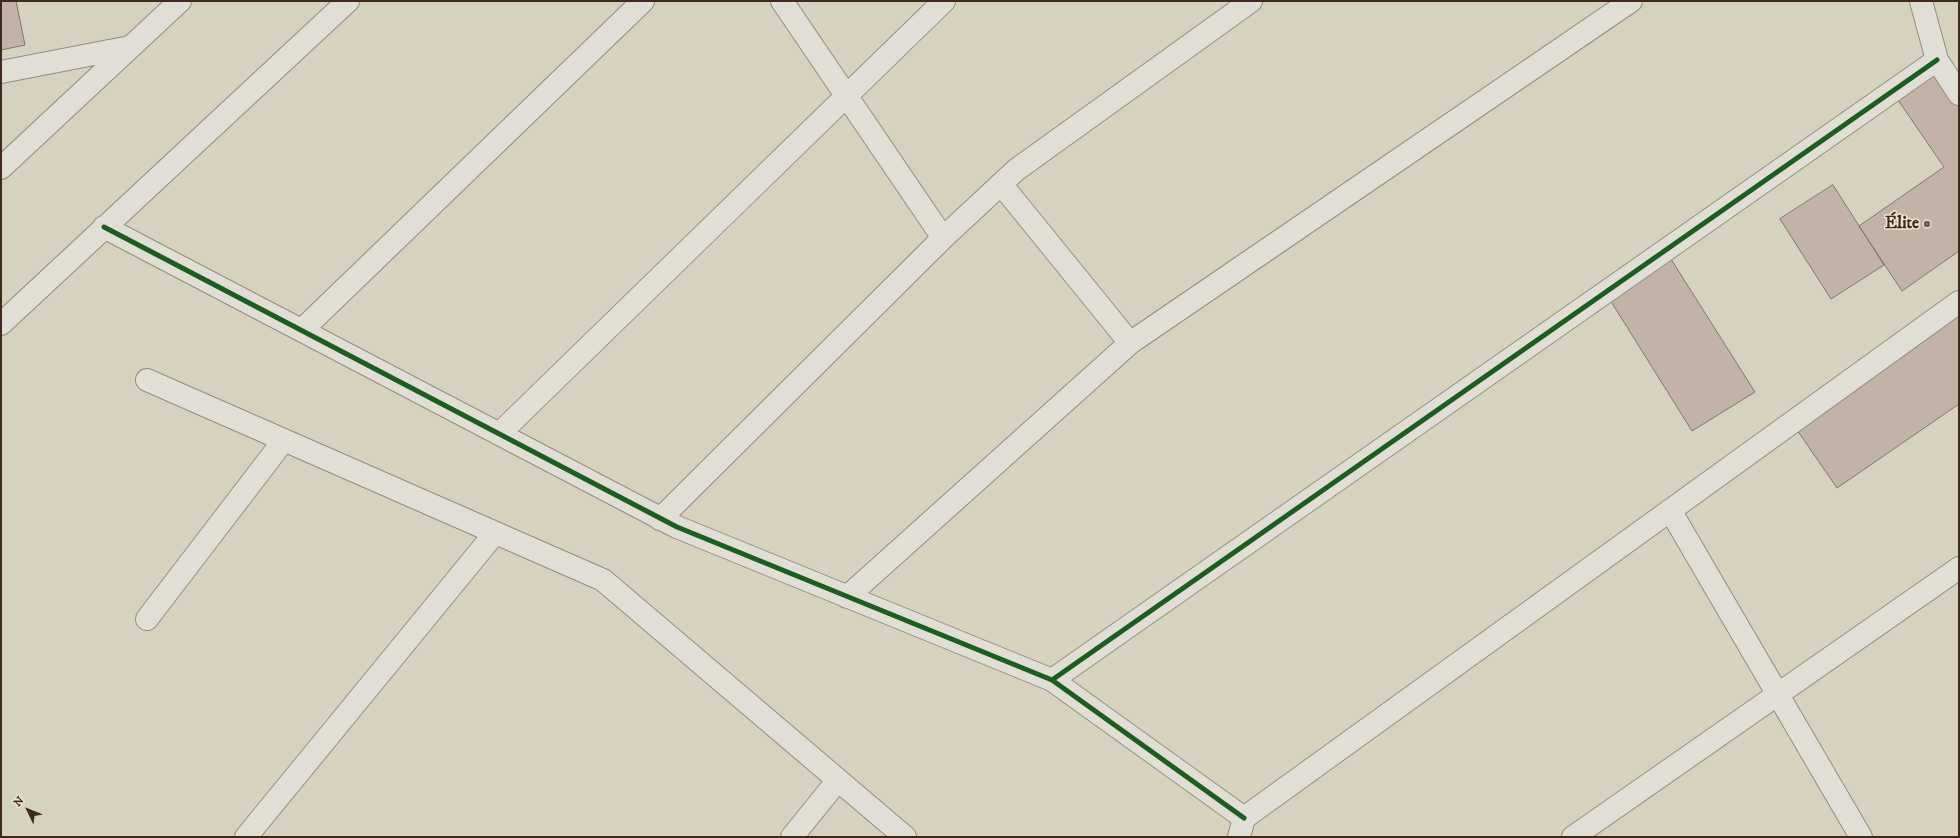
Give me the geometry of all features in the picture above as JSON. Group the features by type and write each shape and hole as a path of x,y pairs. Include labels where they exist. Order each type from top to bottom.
{"street":[{"path":"1,168 180,1"},
{"path":"1,324 348,1"},
{"path":"302,330 643,1"},
{"path":"782,1 943,238"},
{"path":"499,434 944,1"},
{"path":"660,518 943,238 1016,170 1251,1"},
{"path":"847,596 1130,343 1631,1"},
{"path":"1921,1 1937,60 1959,94"},
{"path":"1,72 130,47"},
{"path":"1052,680 1937,60"},
{"path":"1001,184 1130,343"},
{"path":"104,227 660,518 1052,680 1242,828 1670,510 1959,302"},
{"path":"147,380 603,580 906,837"},
{"path":"147,619 284,440"},
{"path":"1670,510 1862,837"},
{"path":"246,837 495,533"},
{"path":"1573,837 1959,568"},
{"path":"792,837 838,780"}],"building":[{"path":"1,1 16,1 25,45 1,50"},
{"path":"1937,74 1959,105 1959,251 1902,291 1859,226 1944,167 1898,100"},
{"path":"1833,185 1884,265 1831,299 1780,219"},
{"path":"1669,256 1755,392 1692,431 1607,295"},
{"path":"1959,315 1959,404 1837,488 1795,427"}],"cycle path":[{"path":"1052,680 1937,60"},
{"path":"104,227 677,527 1052,680 1244,818"}],"place":[{"name":"Élite","path":"1927,224"}]}
